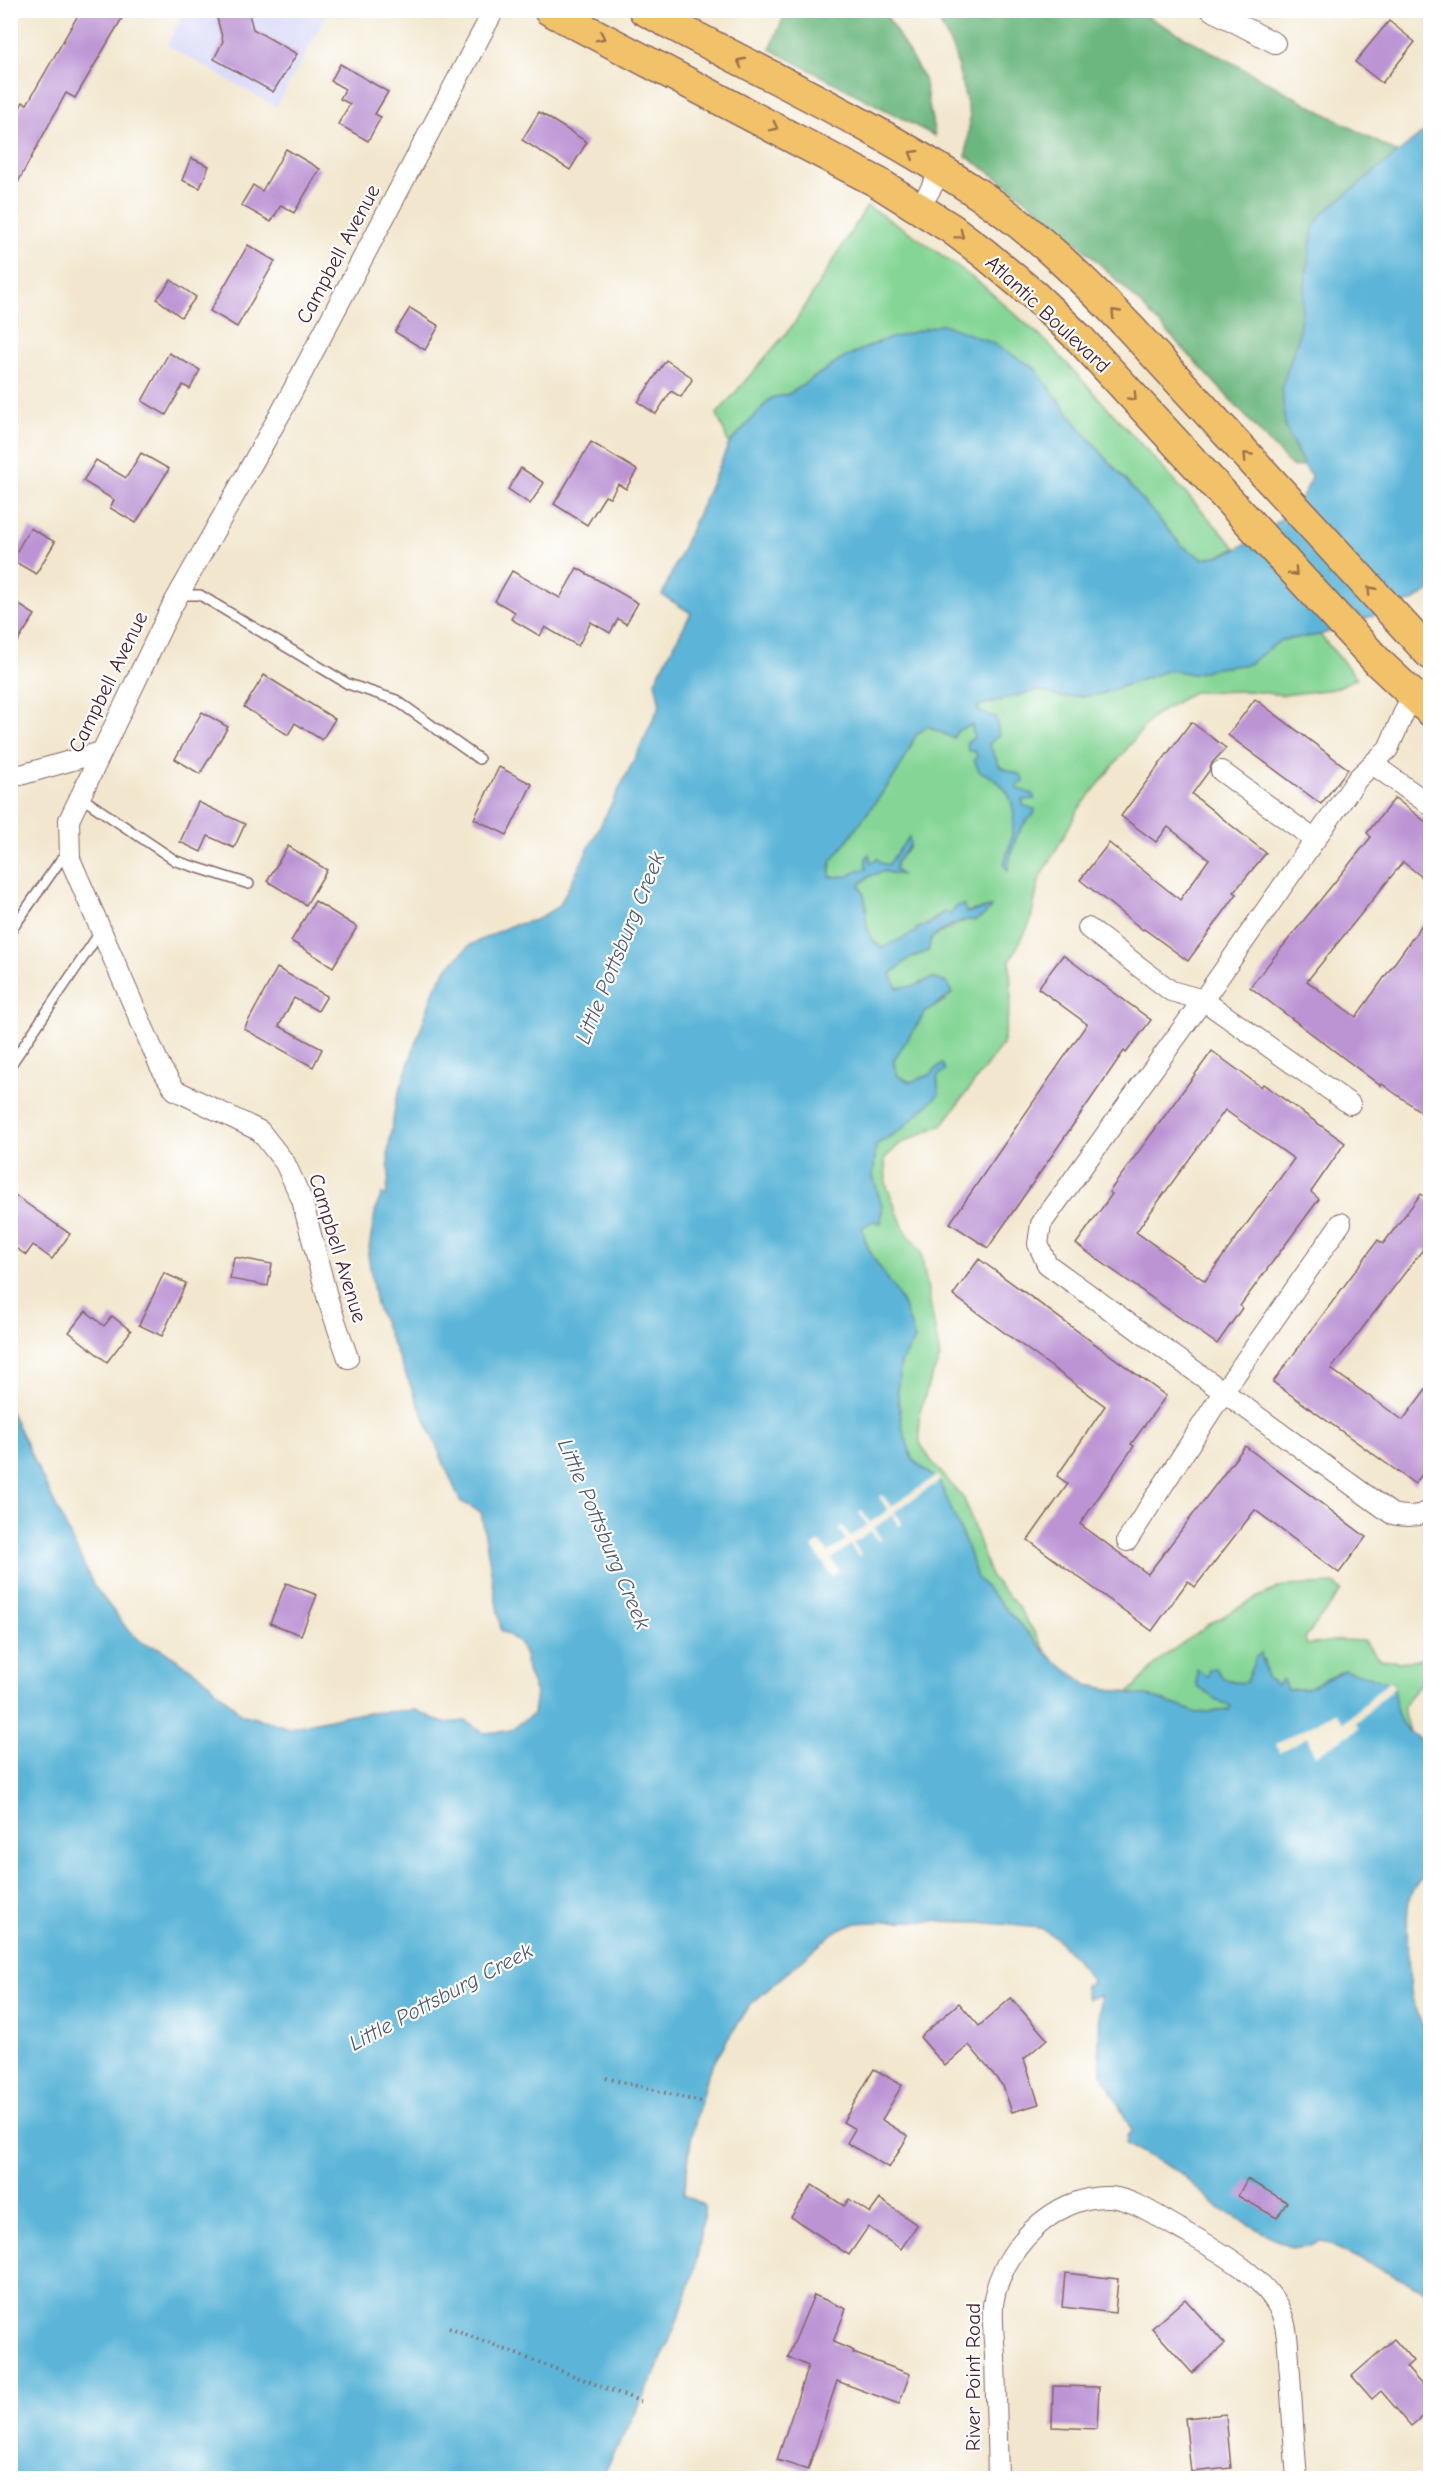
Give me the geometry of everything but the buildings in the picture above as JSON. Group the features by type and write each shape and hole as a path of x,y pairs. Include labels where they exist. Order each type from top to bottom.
{"main road":[{"name":"Atlantic Boulevard","path":"549,10 831,157 919,208 985,254 1035,296 1080,339 1378,663 1421,702"},
{"path":"644,10 852,120 972,189 1001,211 1092,288 1420,643"}],"street":[{"name":"Campbell Avenue","path":"348,1358 328,1300 302,1200 285,1163 260,1131 175,1090 160,1066 70,859 69,819 178,595 283,409 494,10"},
{"path":"1211,10 1275,43"},
{"path":"919,208 941,171"},
{"path":"1421,702 1388,749 1358,778 1203,1000 1041,1224 1038,1244 1047,1264 1392,1514 1413,1516 1431,1511"},
{"path":"10,778 101,752"},
{"path":"1374,765 1431,806"},
{"path":"1221,771 1315,840"},
{"path":"1088,928 1172,991 1203,1000 1350,1104"},
{"path":"1127,1541 1224,1391 1341,1223"},
{"name":"River Point Road","path":"998,2478 993,2305 1002,2276 1023,2239 1041,2222 1083,2199 1112,2197 1138,2206 1182,2230 1246,2271 1258,2280 1274,2299 1283,2317 1287,2342 1297,2478"}],"lane":[{"path":"178,595 200,596 348,684 396,700 479,759"},
{"path":"80,796 176,861 249,884"},
{"path":"10,932 70,847"},
{"path":"10,1066 101,930"}],"path":[{"path":"606,2078 700,2102"},
{"path":"449,2328 642,2402"}],"shaded area":[{"path":"185,11 329,11 276,107 167,45"}],"green space":[{"path":"787,10 884,11 924,79 935,136 770,49"},
{"path":"934,11 1137,11 1398,153 1321,215 1313,228 1298,339 1282,386 1285,426 1304,466 1292,467 1177,342 1098,262 1056,224 966,156 970,116 954,52"},
{"path":"867,206 911,233 981,284 1050,345 1236,548 1222,555 1203,559 1182,546 1074,421 1035,368 881,341 842,359 789,394 771,398 729,444 717,414 794,324"},
{"path":"1320,635 1357,678 1334,689 1283,695 1250,691 1193,692 1152,717 1078,810 1039,881 1030,923 1010,961 1011,1001 1002,1045 943,1124 900,1144 885,1158 886,1184 904,1229 921,1252 940,1358 928,1385 919,1415 920,1443 932,1462 964,1499 991,1577 1018,1607 1050,1657 977,1578 965,1541 940,1483 912,1459 902,1426 897,1390 901,1362 915,1340 907,1314 869,1249 862,1228 872,1221 881,1222 882,1206 873,1177 876,1145 902,1129 939,1094 937,1077 942,1063 930,1075 910,1082 898,1076 893,1061 926,1011 946,1000 933,978 914,986 897,988 891,974 908,959 928,951 931,938 990,907 950,915 945,911 916,932 882,948 871,940 865,919 867,908 859,885 878,873 900,874 895,869 897,861 910,846 909,838 888,865 871,863 869,855 866,858 866,870 859,870 849,876 830,877 831,862 897,773 916,735 928,726 953,738 958,730 972,725 974,738 968,751 975,751 981,762 1004,786 1015,808 1014,827 1004,865 1008,870 1016,839 1023,825 1034,814 1024,806 1022,800 1034,798 1032,794 1016,786 1021,775 1000,767 989,744 978,706 1037,690 1061,697 1098,695 1169,670 1193,674 1216,668 1249,664 1281,640"},
{"path":"1336,1584 1341,1591 1305,1638 1307,1645 1340,1640 1363,1641 1381,1660 1400,1662 1422,1659 1422,1683 1404,1706 1411,1734 1345,1670 1306,1689 1288,1689 1282,1679 1277,1685 1267,1678 1264,1660 1256,1657 1246,1682 1205,1676 1197,1670 1197,1687 1231,1706 1229,1710 1197,1713 1156,1698 1128,1694 1163,1657 1208,1625 1256,1598 1283,1586"}],"water":[{"name":"Little Pottsburg Creek","path":"1430,127 1430,591 1413,601 1320,635 1281,640 1249,664 1216,668 1193,674 1169,670 1098,695 1061,697 1037,690 978,706 978,711 996,717 999,735 989,744 1000,767 1021,775 1024,782 1017,786 1018,789 1032,794 1035,799 1022,800 1024,806 1035,809 1034,814 1028,819 1015,840 1008,871 1004,865 1012,836 1013,810 1004,788 994,779 979,771 974,760 977,757 975,751 968,751 967,742 974,738 972,725 958,730 953,738 928,726 916,735 897,773 831,862 830,877 849,876 866,869 866,858 869,854 871,863 877,858 881,863 888,865 909,837 910,845 897,861 895,869 901,875 883,871 868,877 859,885 866,902 869,934 882,948 930,924 945,911 950,915 957,906 964,905 966,913 991,907 985,915 974,921 957,922 931,938 928,951 908,959 891,974 897,988 914,986 933,978 948,983 952,994 926,1011 893,1061 898,1076 910,1082 930,1075 942,1063 945,1070 937,1077 939,1094 902,1129 876,1145 873,1177 882,1206 881,1223 872,1221 862,1228 873,1257 902,1304 915,1340 901,1362 897,1390 902,1426 912,1459 940,1483 965,1541 977,1578 1050,1657 1087,1685 1156,1698 1197,1713 1229,1710 1231,1706 1197,1687 1197,1669 1207,1677 1209,1669 1216,1668 1228,1681 1246,1682 1256,1657 1261,1653 1267,1678 1277,1685 1282,1679 1288,1689 1306,1689 1345,1670 1393,1683 1400,1721 1410,1733 1430,1745 1430,1873 1419,1881 1411,1893 1407,1931 1410,1982 1414,2005 1420,2020 1430,2033 1430,2293 1320,2240 1309,2246 1291,2248 1217,2207 1179,2172 1126,2144 1128,2134 1132,2131 1102,2073 1099,2051 1100,1995 1088,1999 1084,1986 1093,1982 1076,1959 1054,1936 1041,1928 979,1922 856,1923 833,1933 751,2004 707,2075 691,2139 684,2195 705,2206 695,2266 664,2353 601,2478 11,2478 10,1410 94,1586 127,1629 144,1644 159,1648 202,1676 241,1714 290,1728 352,1714 415,1710 443,1723 467,1721 484,1733 508,1731 533,1714 536,1693 527,1671 526,1659 519,1642 501,1630 481,1512 460,1501 376,1305 368,1254 376,1208 382,1194 386,1196 389,1177 388,1152 396,1101 435,987 448,967 470,945 510,926 536,920 559,906 660,705 655,681 691,613 662,595 729,444 771,398 789,394 842,359 881,341 943,324 992,343 1035,368 1074,421 1182,546 1203,559 1220,556 1247,543 1276,523 1300,499 1311,475 1304,466 1285,426 1282,386 1298,339 1313,228 1321,215"}],"pier":[{"path":"936,1476 941,1480 894,1512 902,1524 899,1526 892,1515 874,1528 881,1539 878,1541 871,1531 853,1543 861,1555 858,1556 850,1545 831,1559 839,1571 832,1576 812,1547 820,1542 828,1553 846,1540 838,1528 842,1526 850,1537 867,1525 859,1513 862,1511 870,1523 888,1510 879,1497 883,1495 891,1507"},
{"path":"1389,1681 1394,1687 1356,1723 1360,1728 1315,1756 1307,1737 1279,1753 1276,1744 1336,1712 1343,1723"}]}
